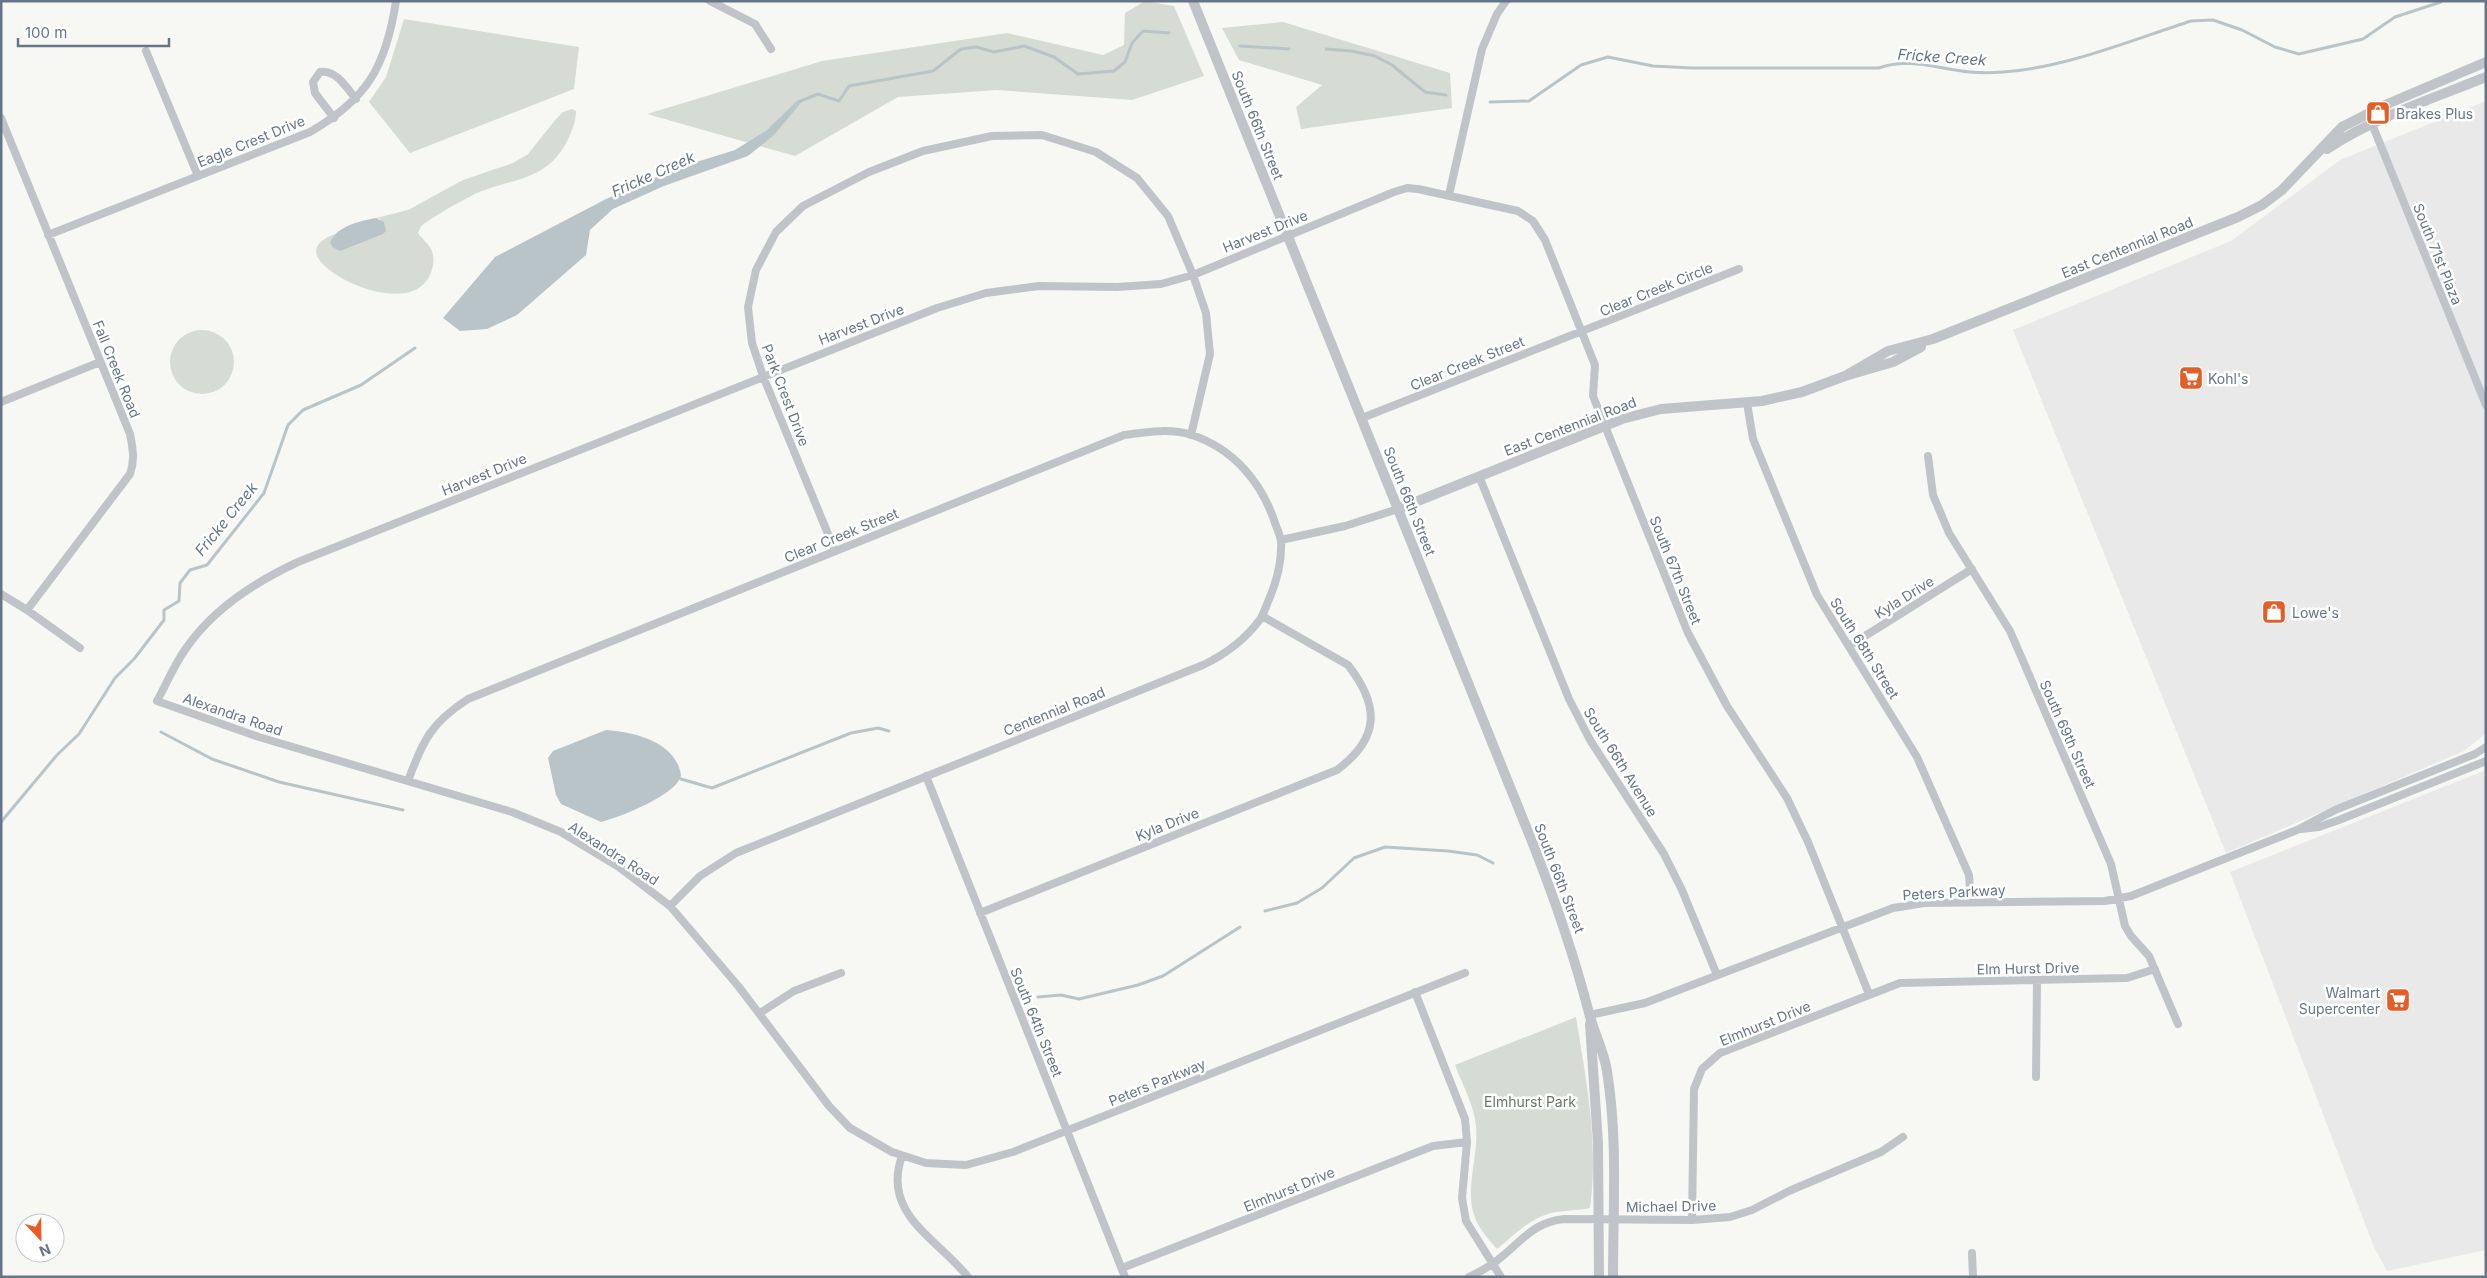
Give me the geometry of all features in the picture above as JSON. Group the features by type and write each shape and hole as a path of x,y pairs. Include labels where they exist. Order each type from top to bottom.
{"street":[{"name":"Eagle Crest Drive","path":"48,235 310,132 334,118 365,90 379,65 396,1"},
{"path":"710,1 755,24 771,49"},
{"name":"South 66th Street","path":"1193,1 1545,874 1578,968 1590,1015 1602,1047 1607,1071 1613,1136 1613,1277"},
{"path":"1449,195 1482,49 1497,14 1506,1"},
{"path":"146,51 198,176"},
{"name":"East Centennial Road","path":"1398,508 1605,425 1661,409 1762,402 1802,392 1845,376 1893,362 1933,339 2238,217 2262,205 2282,190 2342,127 2368,113 2486,62"},
{"path":"334,118 315,93 313,82 320,72 328,71 336,75 356,99"},
{"name":"East Centennial Road","path":"2315,156 2349,134 2486,77"},
{"name":"South 71st Plaza","path":"2368,113 2486,405"},
{"name":"Fall Creek Road","path":"1,118 130,434 134,463 130,474 122,486 27,610"},
{"name":"Park Crest Drive","path":"835,551 763,376 752,342 748,307 756,270 776,232 803,206 868,172 923,151 992,136 1042,135 1096,152 1137,178 1168,216 1194,274 1206,313 1210,354 1191,435"},
{"name":"Harvest Drive","path":"157,700 187,647 226,604 267,576 763,376 937,308 986,293 1039,286 1117,287 1161,284 1194,274 1407,188 1449,195"},
{"name":"South 67th Street","path":"1449,195 1518,211 1533,221 1545,240 1595,365 1593,396 1688,633 1727,706 1786,798 1808,842 1869,994"},
{"name":"Clear Creek Circle","path":"1581,332 1739,269"},
{"name":"Clear Creek Street","path":"1362,418 1581,332"},
{"path":"1,402 100,362"},
{"name":"South 68th Street","path":"1747,403 1753,439 1814,586 1917,757 1969,875 1971,902"},
{"name":"Clear Creek Street","path":"408,781 420,749 435,725 468,699 1124,435 1154,431 1191,435 1212,444 1234,459 1255,480 1269,506 1281,540"},
{"name":"South 69th Street","path":"1928,456 1933,495 1949,533 2014,640 2111,864 2125,926 2131,936 2149,956 2178,1024"},
{"name":"South 66th Avenue","path":"1479,476 1569,699 1590,740 1664,854 1682,890 1717,975"},
{"path":"1281,540 1345,526 1398,508"},
{"name":"Centennial Road","path":"670,906 700,876 736,852 1203,665 1236,645 1262,616 1277,579 1281,540"},
{"name":"Kyla Drive","path":"1849,646 1972,570"},
{"path":"1,594 80,648"},
{"name":"Kyla Drive","path":"980,913 1337,770 1359,750 1368,735 1372,718 1371,704 1358,677 1348,665 1262,616"},
{"name":"Alexandra Road","path":"157,700 259,737 512,812 561,832 619,867 670,906 760,1013 844,1123 870,1141 902,1156"},
{"path":"2297,830 2328,813 2476,754 2486,747"},
{"path":"2297,830 2319,827 2339,820 2486,761"},
{"name":"South 64th Street","path":"926,776 1126,1277"},
{"name":"Peters Parkway","path":"1590,1015 1645,1003 1893,908 1924,903 2105,901 2141,893 2297,830"},
{"name":"Elm Hurst Drive","path":"1900,983 2127,978 2155,969"},
{"path":"760,1013 806,986 841,973"},
{"name":"Peters Parkway","path":"902,1156 926,1163 966,1165 1013,1152 1465,973"},
{"path":"2036,1077 2037,981"},
{"name":"Elmhurst Drive","path":"1692,1220 1693,1097 1702,1069 1720,1053 1900,983"},
{"path":"1415,992 1464,1114 1467,1142 1463,1209 1472,1233 1501,1277"},
{"name":"South 66th Street","path":"1590,1015 1598,1142 1599,1277"},
{"name":"Michael Drive","path":"1469,1277 1494,1264 1524,1235 1546,1223 1564,1219 1716,1220 1752,1210 1789,1191 1881,1152 1903,1137"},
{"name":"Elmhurst Drive","path":"1122,1268 1433,1146 1467,1142"},
{"path":"902,1156 897,1169 897,1181 904,1209 916,1225 958,1264 968,1277"},
{"path":"1972,1253 1973,1277"}],"shaded area":[{"path":"804,99 774,135 748,156 664,186 613,209 590,230 586,255 517,315 487,329 460,331 443,318 495,257 606,199 677,168 735,150 775,125"},
{"path":"2486,101 2486,733 2464,751 2226,853 2013,330 2231,241 2340,160"},
{"path":"376,218 384,222 386,231 383,234 340,251 332,247 330,243 333,237 343,228"},
{"path":"606,730 641,736 663,747 678,764 681,775 678,782 670,790 659,797 620,816 601,822 561,804 556,795 548,758 553,751"},
{"path":"2486,770 2486,1250 2387,1271 2374,1247 2230,872"}],"green space":[{"path":"1145,1 1174,6 1204,76 1132,100 997,90 898,97 795,156 647,114 822,61 1007,33 1103,55 1124,45 1125,13"},
{"path":"404,19 579,47 574,89 410,153 369,102 386,77"},
{"path":"1283,22 1450,73 1452,108 1301,129 1296,107 1322,85 1239,60 1222,28"},
{"path":"572,109 576,111 572,131 560,152 550,163 526,177 471,196 421,226 418,233 431,248 433,261 429,277 418,289 402,293 383,293 364,288 330,271 320,260 316,251 318,245 326,238 335,234 330,243 332,247 381,219 376,218 408,210 463,180 513,163 528,154 563,112"},
{"path":"202,330 214,333 225,339 231,350 234,362 231,374 225,385 214,391 202,394 190,391 179,385 173,374 170,362 173,350 179,339 190,333"},
{"name":"Elmhurst Park","path":"1576,1017 1592,1136 1593,1160 1590,1208 1551,1213 1536,1219 1497,1249 1479,1227 1472,1207 1471,1184 1476,1149 1476,1126 1470,1102 1455,1065"}],"waterway":[{"name":"Fricke Creek","path":"1490,102 1529,101 1581,65 1608,57 1653,66 1692,68 1879,68 1890,65 1912,64 1969,72 1999,72 2050,65 2074,59 2191,21 2213,20 2242,30 2275,47 2299,54 2363,39 2395,17 2441,2"},
{"name":"Fricke Creek","path":"771,128 798,102 818,94 839,101 849,86 933,71 961,49 976,47 994,52 1024,46 1054,57 1078,74 1114,71 1125,62 1132,43 1143,31 1169,33"},
{"name":"Fricke Creek","path":"1240,46 1289,49"},
{"name":"Fricke Creek","path":"1326,49 1351,51 1375,56 1392,65 1425,92 1446,95"},
{"name":"Fricke Creek","path":"1,822 57,755 79,734 115,678 134,659 164,620 164,610 179,601 180,583 190,570 207,565 264,493 288,425 303,410 361,385 415,348"},
{"path":"681,779 712,788 851,733 878,728 889,731"},
{"path":"161,732 212,759 279,782 403,810"},
{"path":"1265,911 1297,903 1322,888 1354,858 1385,847 1477,855 1493,863"},
{"path":"1038,997 1061,995 1079,999 1138,985 1163,976 1240,927"}],"place":[{"name":"Brakes Plus","path":"2378,113"},
{"name":"Kohl's","path":"2191,378"},
{"name":"Lowe's","path":"2274,612"},
{"name":"Walmart Supercenter","path":"2398,1000"}]}
